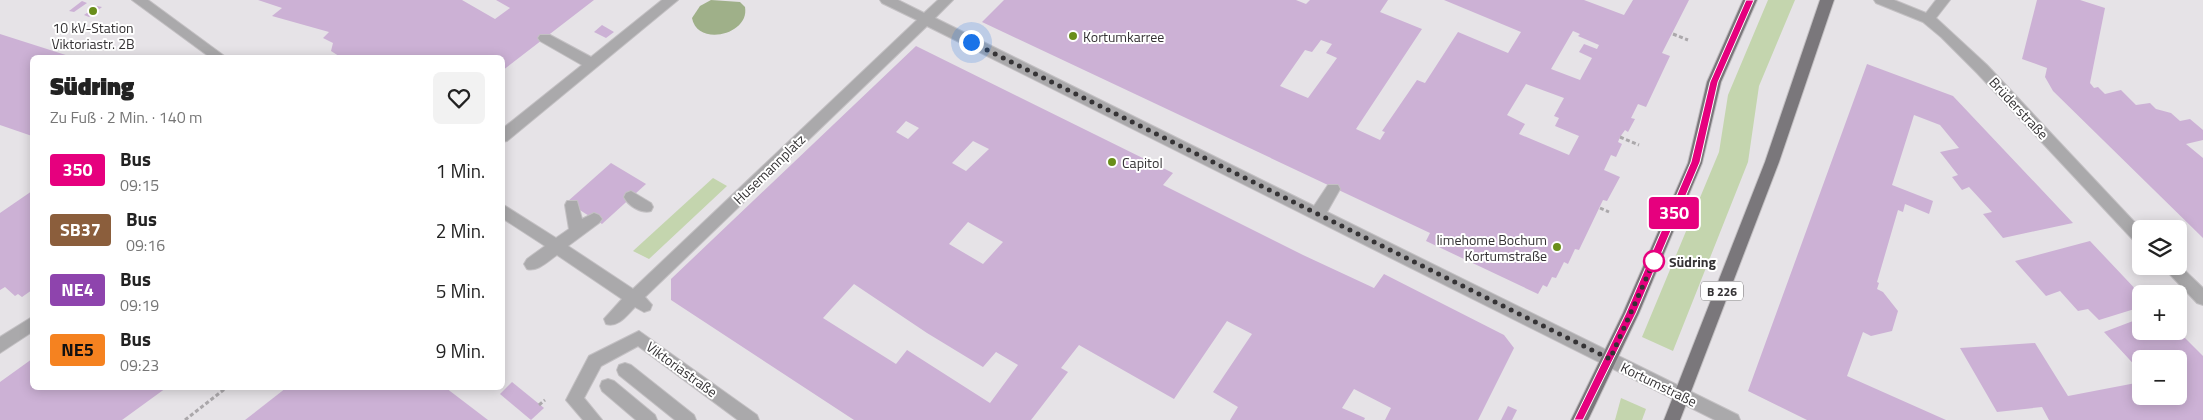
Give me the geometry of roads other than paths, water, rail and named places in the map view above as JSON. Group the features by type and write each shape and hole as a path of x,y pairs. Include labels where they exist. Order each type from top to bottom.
{"main road":[{"path":"1579,420 1610,359 1695,162 1714,82 1750,0"},
{"name":"B 226","path":"1672,420 1772,162 1827,0"}],"street":[{"path":"139,0 217,55"},
{"path":"505,135 592,64 614,39 671,0"},
{"name":"Kortumstraße","path":"887,0 1732,420"},
{"name":"Husemannplatz","path":"612,314 638,302 946,0"},
{"name":"Brüderstraße","path":"1881,0 1928,18 1982,69 2132,229"},
{"path":"1928,18 1943,0"},
{"path":"545,38 592,64"},
{"path":"1316,214 1333,189"},
{"path":"631,197 646,207"},
{"path":"572,205 577,231"},
{"path":"505,212 638,302"},
{"path":"532,264 594,219"},
{"path":"2179,275 2203,298"},
{"path":"0,346 30,325"},
{"name":"Viktoriastraße","path":"594,420 574,400 595,361 639,338 751,420"},
{"path":"626,370 688,420"},
{"path":"608,386 649,420"}],"place":[{"name":"10 kV-Station Viktoriastr. 2B","path":"93,11"},
{"name":"Kortumkarree","path":"1073,36"},
{"name":"Capitol","path":"1112,162"},
{"name":"limehome Bochum Kortumstraße","path":"1557,247"},
{"name":"Südring","path":"1654,261"}]}
